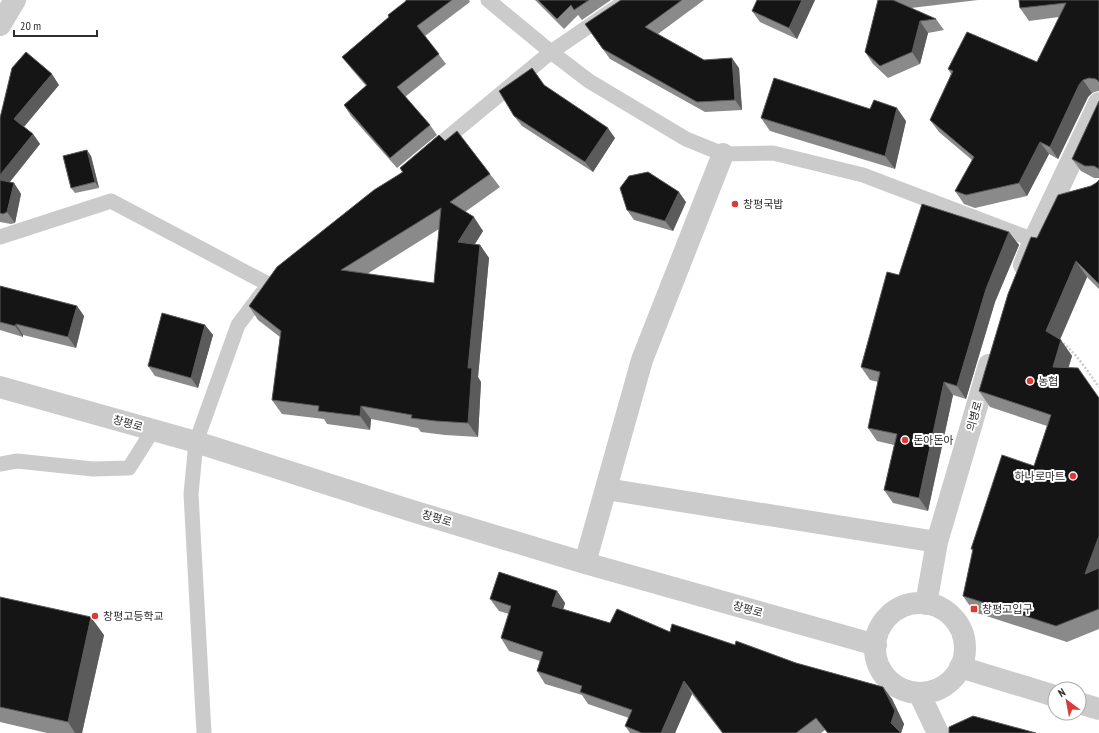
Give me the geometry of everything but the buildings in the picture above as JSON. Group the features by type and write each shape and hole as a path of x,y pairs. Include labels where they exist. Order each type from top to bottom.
{"street":[{"path":"0,25 15,0"},
{"path":"1016,284 1034,240 1099,103"},
{"path":"585,563 642,360 723,154"},
{"path":"1053,202 1076,196"},
{"name":"의병로","path":"926,604 937,542 996,344"},
{"name":"창평로","path":"0,386 196,442 402,508 585,563 876,645"},
{"path":"606,489 937,542"},
{"path":"918,603 926,604 933,605 946,611 956,621 963,633 966,648 963,662 957,675 946,685 933,691 919,693 904,690 891,682 881,671 876,656 876,641 881,627 890,615 903,607 918,603"},
{"path":"960,667 1047,694"},
{"path":"919,693 938,733"},
{"path":"1087,705 1099,709"}],"lane":[{"path":"488,0 589,81 686,139 723,154 774,153 863,175 1034,240"},
{"path":"418,163 551,52 628,0"},
{"path":"0,237 111,201 268,284"},
{"path":"204,733 191,494 196,442 238,325 268,284 280,275"},
{"path":"0,464 17,461 93,469 129,468 154,430"}],"path":[{"path":"1060,341 1077,357 1099,388"}],"place":[{"name":"창평국밥","path":"735,204"},
{"name":"농협","path":"1030,381"},
{"name":"돈아돈아","path":"905,440"},
{"name":"하나로마트","path":"1073,476"},
{"name":"창평고입구","path":"974,609"},
{"name":"창평고등학교","path":"95,616"}]}
